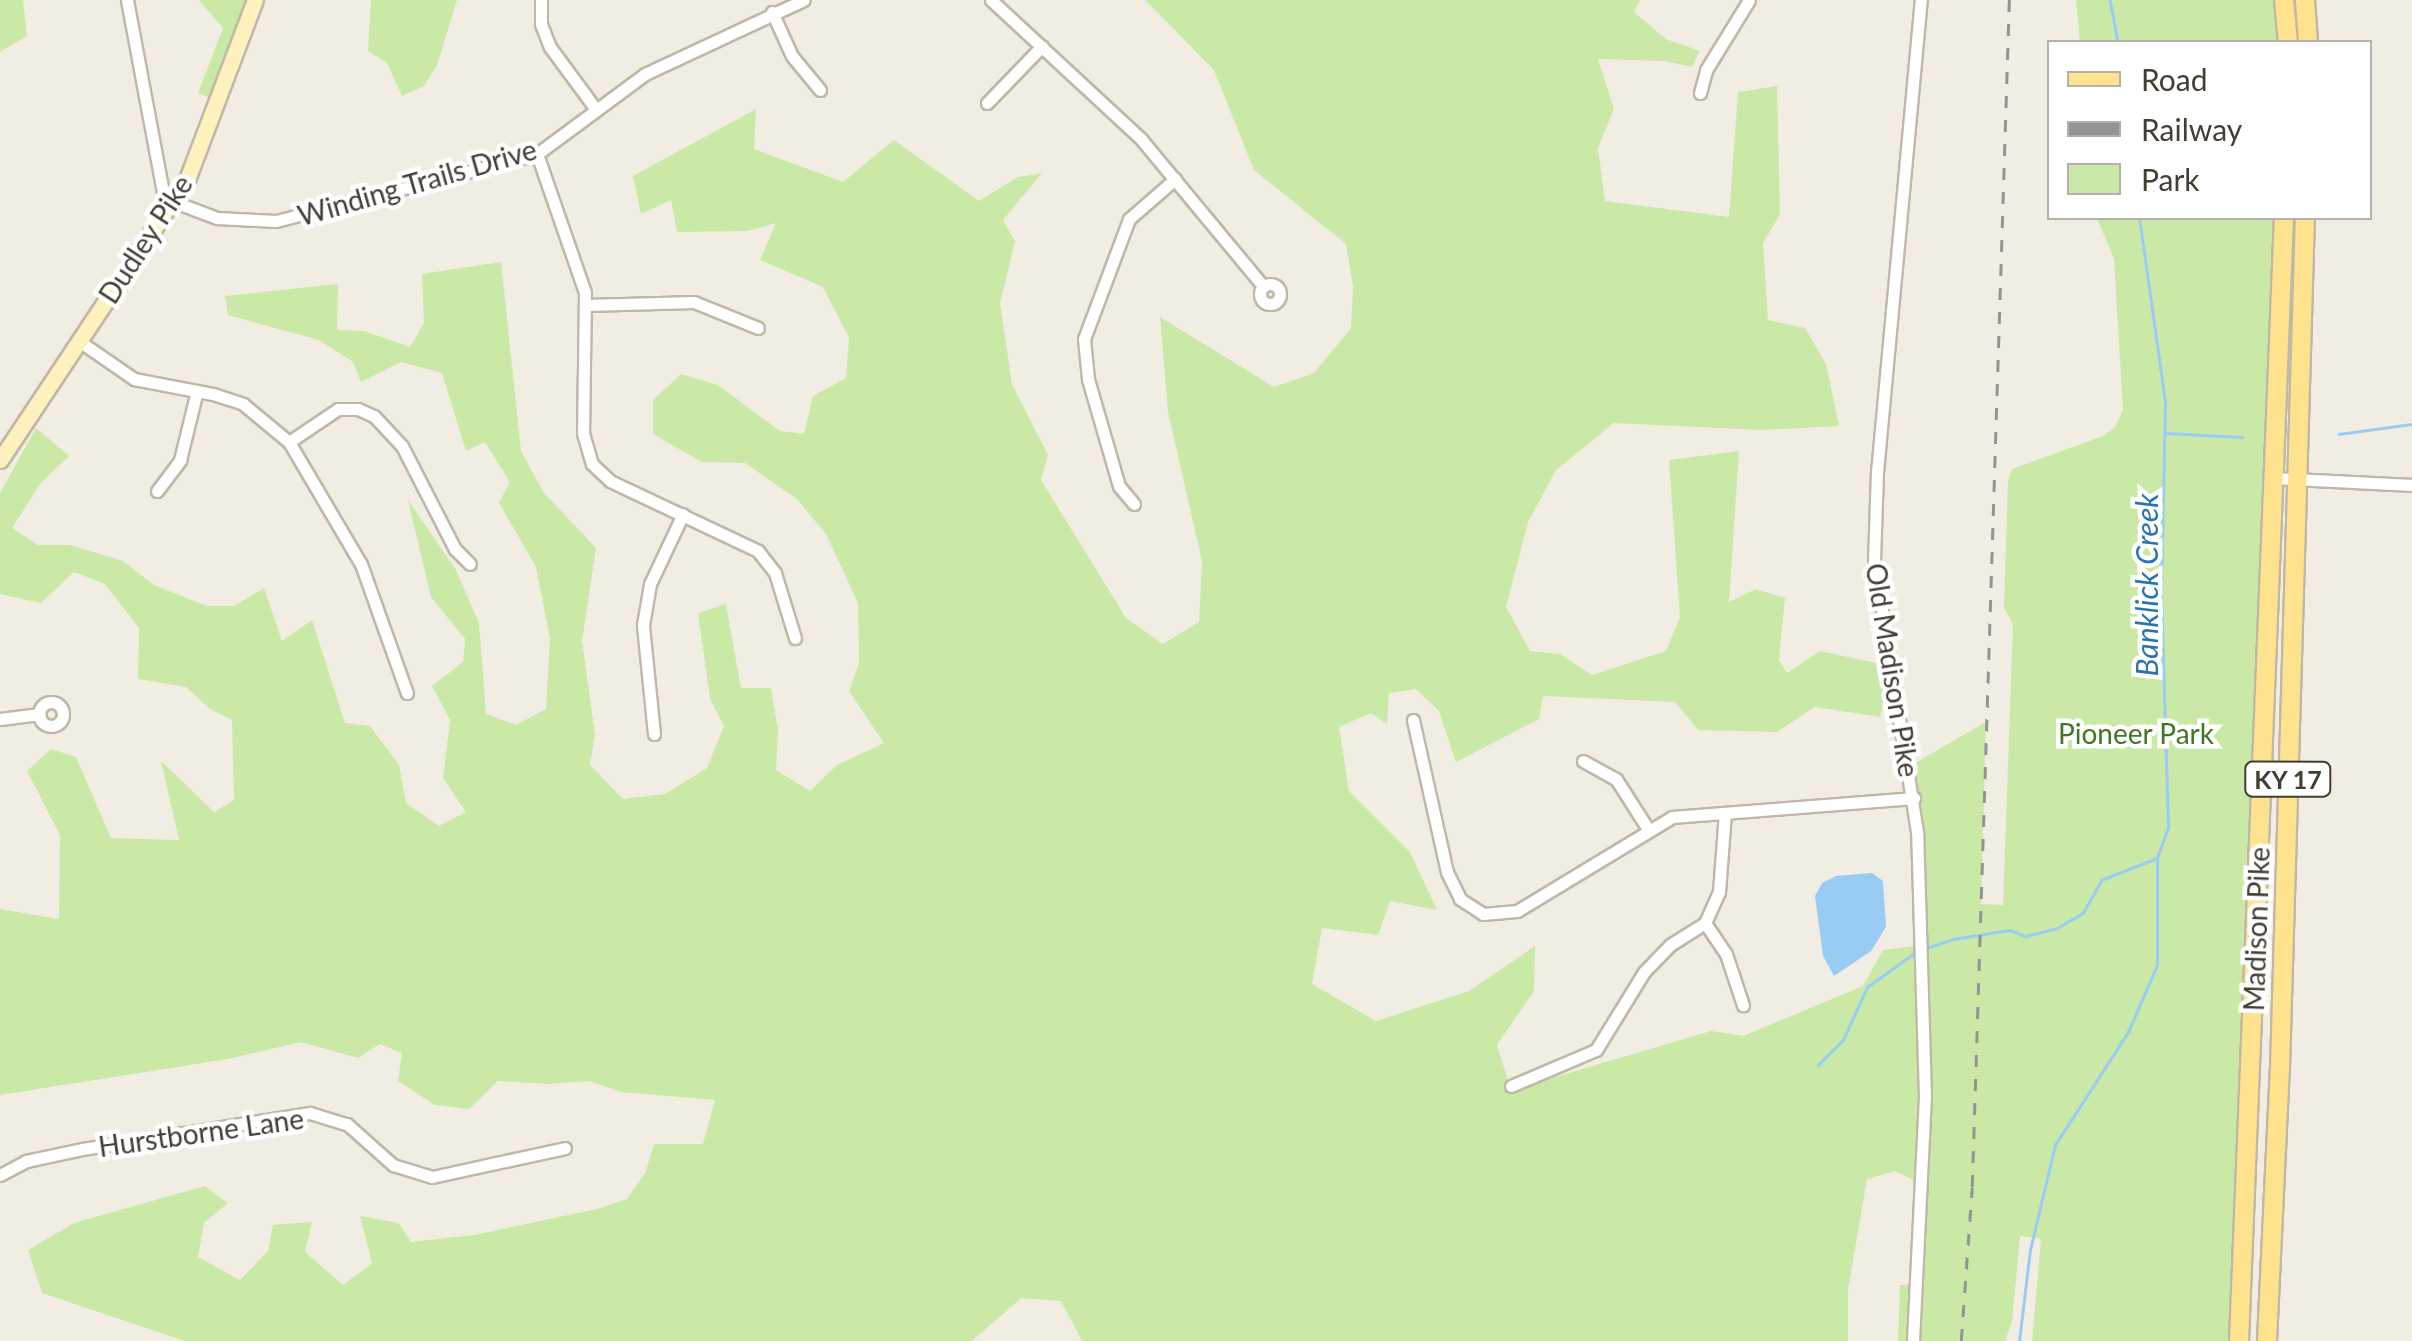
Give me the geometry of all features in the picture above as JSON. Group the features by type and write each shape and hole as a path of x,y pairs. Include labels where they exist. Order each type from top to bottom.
{"main road":[{"path":"2284,0 2288,40"},
{"path":"2304,0 2308,40"},
{"name":"Madison Pike","path":"2240,1341 2284,220"},
{"name":"Madison Pike","path":"2267,1341 2305,220"}],"street":[{"path":"127,0 142,66 158,189 164,198 173,201"},
{"name":"Dudley Pike","path":"0,460 173,201 200,154 255,0"},
{"path":"541,0 541,24 550,48 595,108"},
{"name":"Winding Trails Drive","path":"173,201 217,218 276,221 537,154 645,74 804,0"},
{"path":"991,0 1129,126 1263,286"},
{"path":"1700,93 1706,70 1749,0"},
{"name":"Old Madison Pike","path":"1913,1341 1925,1097 1914,798 1874,561 1877,472 1921,0"},
{"path":"772,12 792,56 820,90"},
{"path":"987,103 1042,46"},
{"path":"537,154 575,257 587,305 583,433 592,464 610,481 748,544 778,578 795,638"},
{"path":"1134,504 1119,486 1088,379 1084,339 1129,220 1175,179"},
{"path":"587,305 694,302 758,328"},
{"path":"79,340 134,379 244,404 290,442 362,564 407,694"},
{"path":"157,491 180,460 196,392"},
{"path":"290,442 338,410 358,409 374,416 402,446 455,549 470,564"},
{"path":"2274,478 2412,485"},
{"path":"654,734 645,610 650,584 683,514"},
{"path":"0,719 40,714"},
{"path":"1412,720 1448,872 1470,908 1484,914 1517,911 1672,818 1914,798"},
{"path":"1583,761 1616,780 1648,829"},
{"path":"1511,1086 1596,1050 1644,972 1670,946 1705,923 1720,892 1725,813"},
{"path":"1705,923 1726,954 1743,1004"},
{"name":"Hurstborne Lane","path":"0,1176 26,1161 82,1149 310,1113 355,1129 393,1165 432,1176 565,1148"}],"green space":[{"path":"0,0 23,0 27,36 0,52"},
{"path":"199,0 255,0 219,102 198,93 223,28"},
{"path":"371,0 457,0 437,65 424,86 402,96 387,63 368,51"},
{"name":"Pioneer Park","path":"1145,0 1640,0 1634,12 1666,39 1700,51 1692,67 1665,61 1598,59 1614,109 1598,148 1605,201 1729,217 1738,92 1777,86 1780,214 1763,243 1768,320 1805,328 1826,364 1839,426 1761,430 1614,423 1556,470 1528,522 1506,607 1530,651 1560,654 1592,675 1666,651 1680,617 1669,460 1739,451 1729,602 1756,589 1785,598 1779,660 1787,673 1820,651 1876,663 1886,693 1880,717 1815,707 1777,732 1698,730 1675,702 1543,696 1539,719 1456,762 1439,711 1416,689 1389,693 1387,724 1371,713 1339,727 1349,791 1410,852 1437,910 1390,901 1378,935 1322,928 1312,984 1376,1021 1469,991 1535,946 1534,991 1497,1045 1511,1090 1711,1031 1743,1036 1863,986 1883,950 1921,945 1908,767 1986,722 1981,904 2003,905 2013,624 2004,608 2008,481 2012,469 2103,436 2115,427 2123,410 2114,259 2098,220 2284,220 2239,1341 2032,1341 2041,1239 2020,1236 2012,1322 2005,1341 1898,1341 1900,1285 1915,1284 1921,1184 1895,1171 1867,1179 1848,1290 1848,1341 1082,1341 1061,1301 1021,1298 972,1341 185,1341 42,1293 28,1250 74,1223 205,1186 228,1203 204,1223 198,1257 240,1280 268,1251 273,1225 312,1222 305,1252 343,1285 372,1263 360,1216 399,1223 411,1242 474,1235 597,1209 627,1199 646,1171 654,1144 703,1144 715,1100 621,1092 589,1081 498,1081 469,1109 435,1105 398,1081 402,1053 380,1044 358,1058 301,1042 228,1059 0,1095 0,909 59,919 60,835 27,771 51,749 76,757 111,838 179,840 161,761 214,812 234,800 232,720 210,709 186,687 138,679 139,628 105,584 74,572 41,603 0,594 0,493 36,428 69,456 40,484 12,528 38,545 70,545 123,561 154,585 207,606 234,606 264,588 282,641 312,620 345,723 370,726 399,765 406,803 439,826 466,812 443,778 450,720 432,686 463,662 465,639 431,597 408,500 456,570 479,623 486,714 516,725 546,709 550,638 536,567 499,503 510,482 485,442 466,451 442,373 401,362 361,382 353,362 319,340 228,315 225,296 338,284 337,330 364,331 410,347 424,323 422,274 501,262 521,451 544,493 596,548 582,641 595,735 590,765 623,799 665,794 707,768 724,726 710,699 698,613 726,604 741,688 771,688 778,730 776,770 810,791 837,765 884,743 849,691 859,663 858,603 826,534 797,499 745,463 702,462 653,434 653,400 681,374 718,385 780,431 804,434 813,396 846,378 849,338 823,287 760,260 776,223 748,231 677,232 671,200 641,214 633,176 756,109 754,149 843,182 894,140 979,201 1018,177 1042,173 1003,220 1015,242 1000,303 1012,384 1048,455 1041,480 1126,618 1163,644 1199,622 1202,561 1168,412 1160,317 1274,387 1314,373 1351,328 1353,286 1346,244 1254,170 1214,70"},
{"path":"2076,0 2284,0 2288,40 2080,40"}],"water":[{"path":"1872,873 1883,881 1886,927 1871,951 1834,976 1823,956 1815,896 1822,883 1836,876"}],"waterway":[{"name":"Banklick Creek","path":"2110,0 2118,40"},
{"name":"Banklick Creek","path":"2019,1341 2030,1250 2055,1145 2128,1032 2157,965 2157,858 2168,827 2161,595 2165,402 2139,220"},
{"path":"2339,434 2412,424"},
{"path":"2165,433 2242,437"},
{"path":"1923,949 1953,939 2010,930 2026,936 2057,928 2083,913 2101,880 2157,858"},
{"path":"1818,1065 1843,1040 1867,987 1916,952"}],"railway":[{"path":"1961,1341 1972,1187 2009,0"}]}
